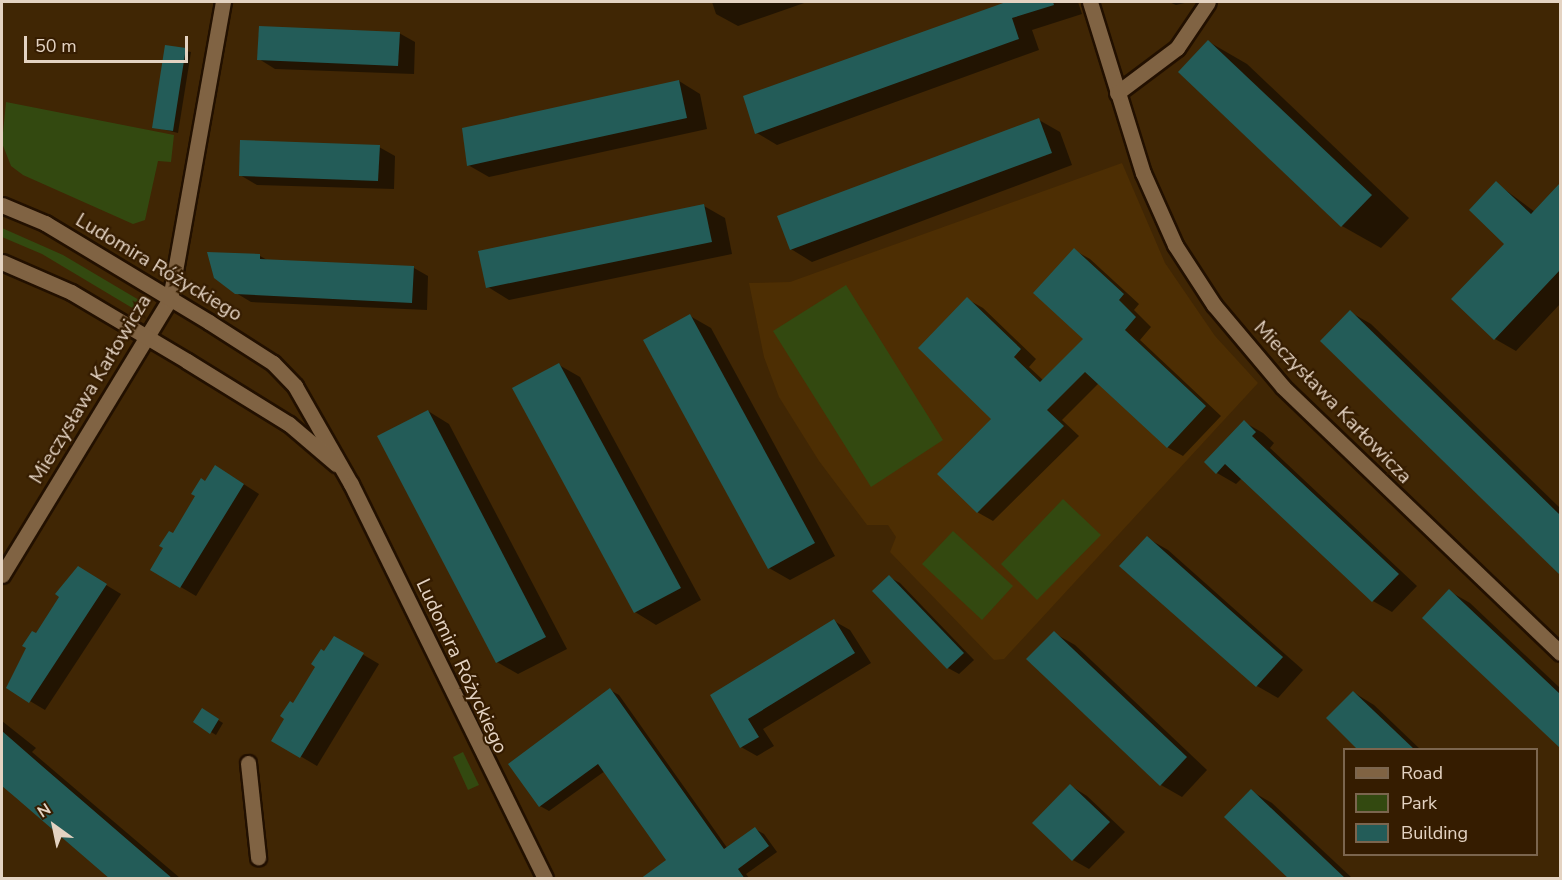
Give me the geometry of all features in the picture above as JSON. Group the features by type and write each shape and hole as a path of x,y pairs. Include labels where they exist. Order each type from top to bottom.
{"street":[{"name":"Mieczysława Karłowicza","path":"2,575 170,299 223,2"},
{"name":"Mieczysława Karłowicza","path":"1090,2 1143,173 1175,245 1232,327 1289,393 1560,653"},
{"path":"1117,93 1177,48 1208,2"},
{"name":"Ludomira Różyckiego","path":"2,205 45,223 170,299 273,363 296,386 343,470 545,879"},
{"name":"Ludomira Różyckiego","path":"2,262 71,292 289,424 343,470"},
{"path":"248,763 258,857"}],"shaded area":[{"path":"1122,163 1165,263 1215,336 1258,383 1004,659 994,660 890,552 896,537 888,525 867,525 819,461 779,397 764,357 749,283 790,282"}],"green space":[{"path":"6,102 174,135 171,162 158,161 145,220 133,224 23,175 11,166 2,143"},
{"path":"2,228 63,255 139,300 141,307 134,309 42,254 2,237"},
{"path":"846,285 943,440 871,487 773,331"},
{"path":"1063,499 1101,535 1037,600 1001,564"},
{"path":"953,531 1013,586 982,620 922,564"},
{"path":"463,752 479,785 468,790 453,757"}],"building":[{"path":"1006,2 1053,2 1054,5 1012,18 1019,39 755,134 743,96"},
{"path":"259,26 400,32 398,66 257,60"},
{"path":"1208,40 1372,195 1341,227 1178,72"},
{"path":"165,45 186,48 173,131 152,128"},
{"path":"679,80 687,118 467,166 462,128"},
{"path":"1039,118 1052,153 790,250 777,216"},
{"path":"240,140 380,145 378,181 239,176"},
{"path":"1496,181 1531,214 1560,183 1560,270 1494,340 1451,299 1504,244 1469,210"},
{"path":"704,204 712,242 486,288 478,251"},
{"path":"1074,248 1124,294 1119,300 1136,317 1125,330 1206,406 1167,448 1085,372 1047,410 1064,426 977,513 937,474 991,419 918,348 967,297 1021,349 1014,357 1040,382 1083,339 1033,293"},
{"path":"207,252 260,254 260,259 414,266 412,303 235,294 214,278"},
{"path":"1350,310 1560,515 1560,575 1320,341"},
{"path":"690,314 815,543 768,569 643,340"},
{"path":"559,363 681,588 634,613 512,388"},
{"path":"428,410 546,637 496,663 377,436"},
{"path":"1244,420 1256,432 1252,436 1399,574 1372,602 1225,464 1216,474 1204,462"},
{"path":"215,465 244,484 180,588 150,570 163,548 159,546 169,531 173,533 195,496 191,494 201,478 205,481"},
{"path":"1147,536 1283,657 1256,687 1119,566"},
{"path":"78,566 107,584 29,703 6,688 26,648 22,646 32,631 36,633 59,597 55,594"},
{"path":"889,575 964,653 947,669 872,591"},
{"path":"1449,589 1560,694 1560,748 1422,618"},
{"path":"834,619 855,653 748,719 759,737 740,748 710,695"},
{"path":"1054,631 1187,757 1160,786 1026,659"},
{"path":"334,636 364,653 300,758 271,741 284,719 280,716 290,701 293,703 315,667 311,664"},
{"path":"610,688 724,849 755,827 769,846 738,869 745,879 640,879 666,860 598,764 539,807 508,764"},
{"path":"1353,691 1413,748 1356,748 1326,718"},
{"path":"202,708 219,719 210,734 193,722"},
{"path":"2,731 173,879 110,879 2,786"},
{"path":"1070,784 1110,822 1072,861 1032,823"},
{"path":"1251,789 1346,879 1289,879 1224,817"}]}
